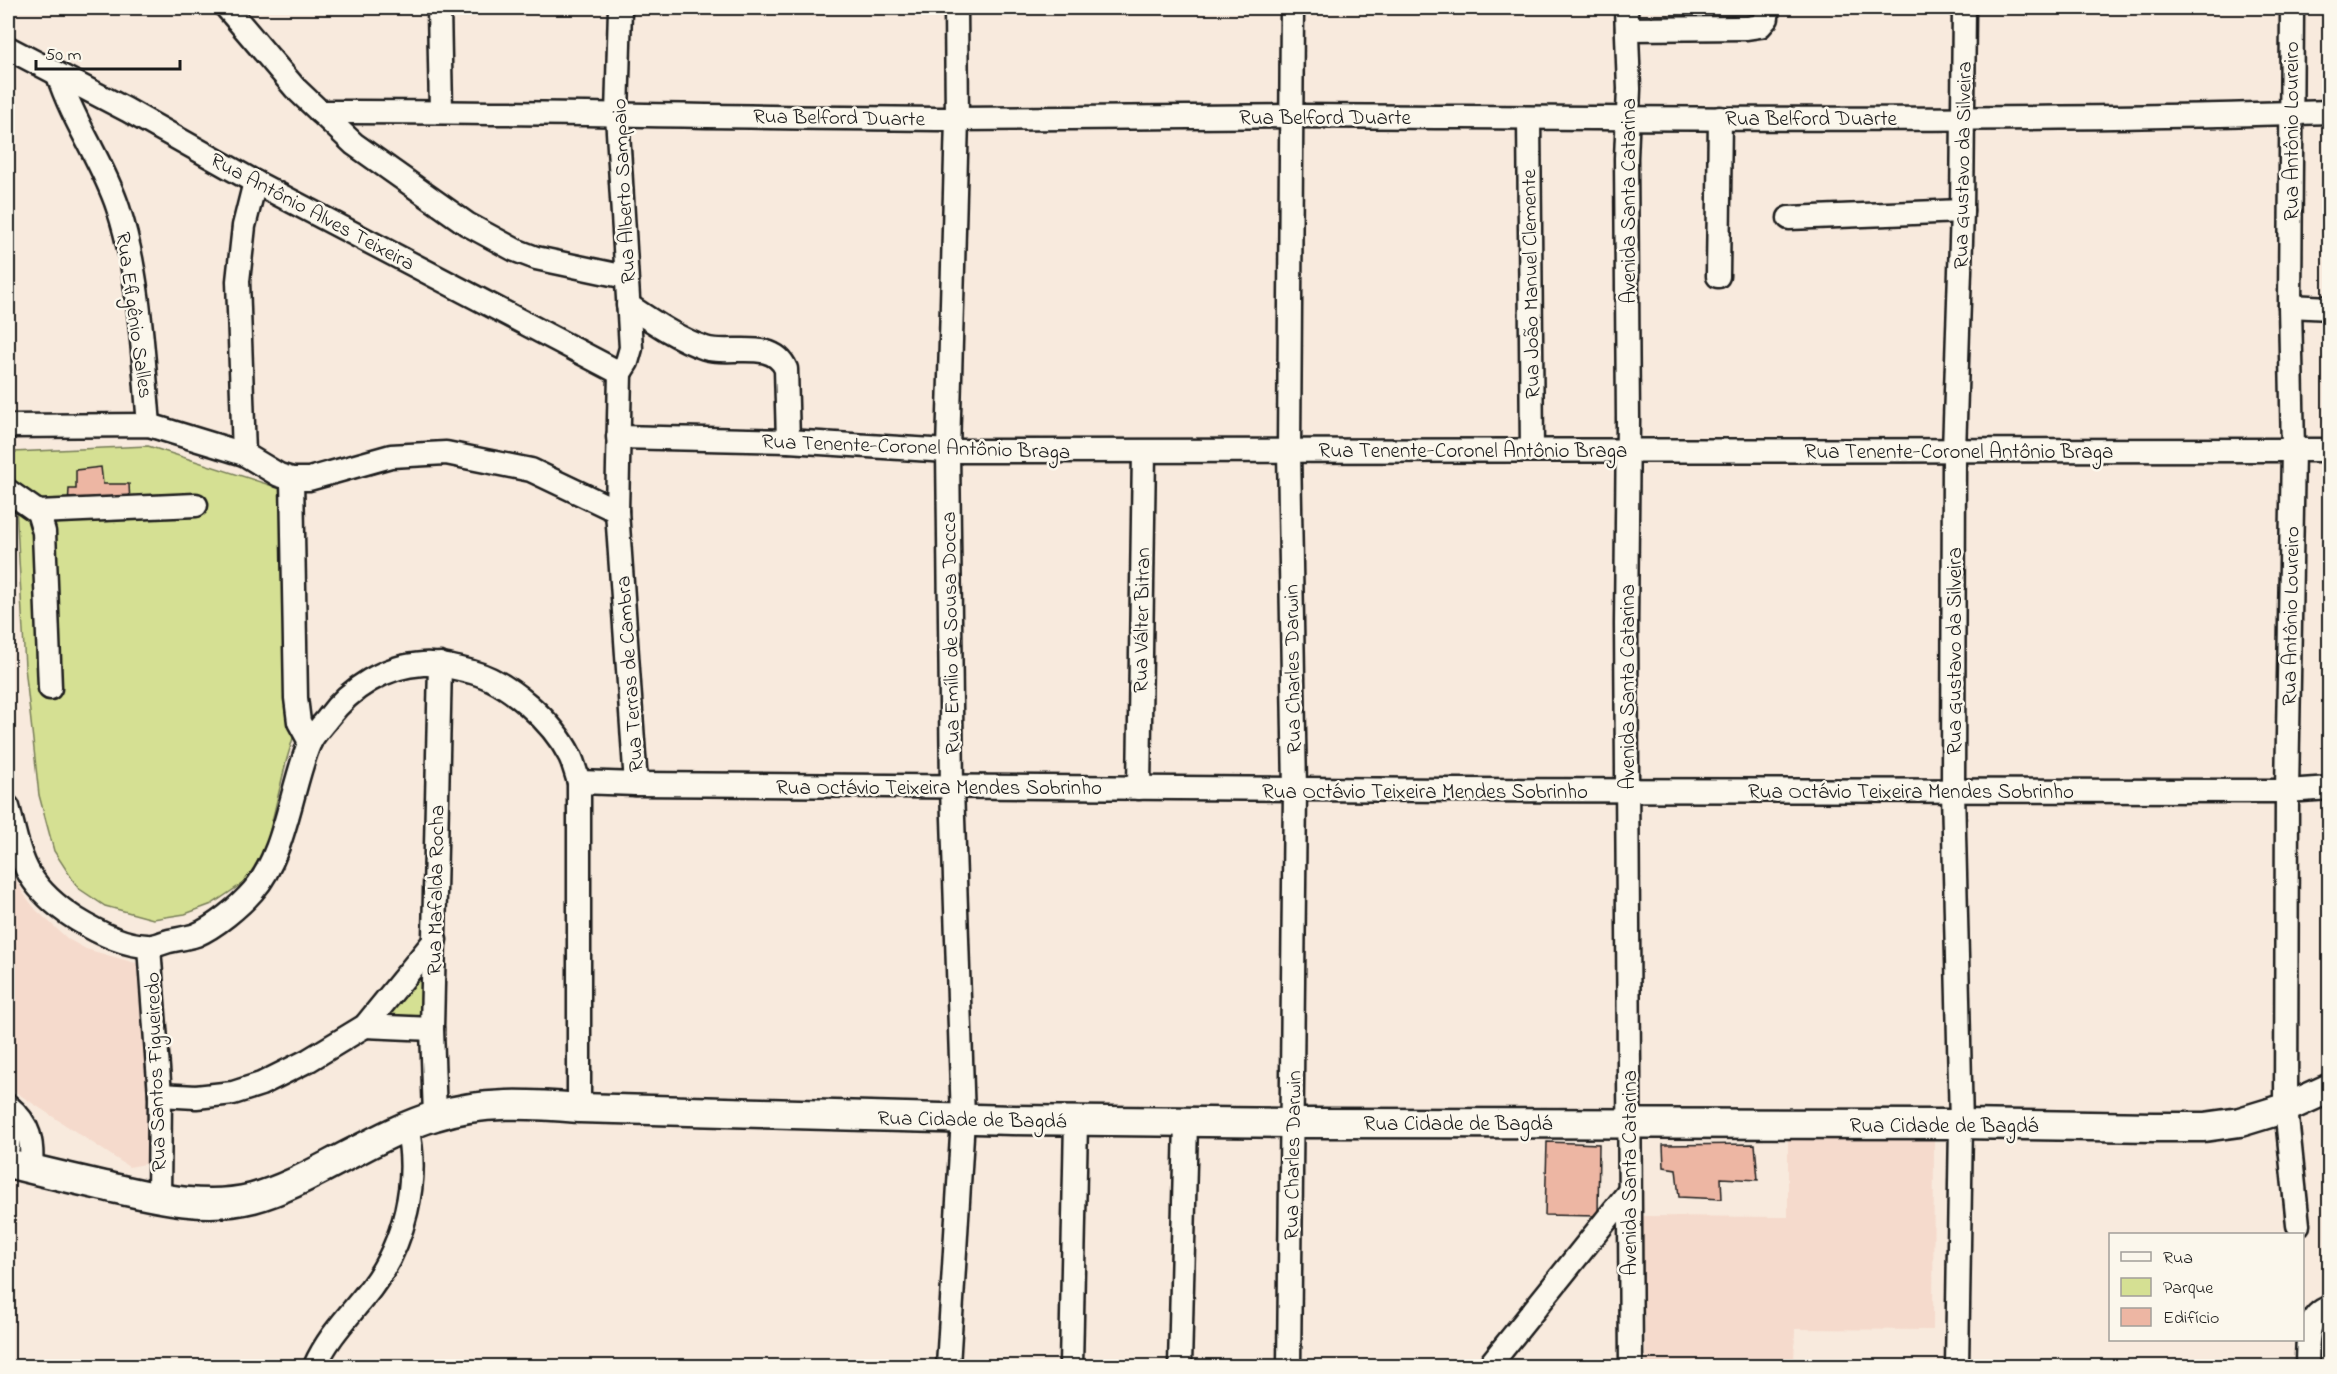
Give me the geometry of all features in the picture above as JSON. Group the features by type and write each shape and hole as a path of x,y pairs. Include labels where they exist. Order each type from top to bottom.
{"main road":[{"name":"Rua Cidade de Bagdá","path":"19,1166 159,1198 211,1203 252,1198 278,1190 407,1127 435,1116 464,1109 495,1106 542,1105 579,1108 1076,1121 2204,1127 2240,1122 2286,1108 2330,1088"}],"street":[{"path":"227,8 295,88 354,144 410,185 490,238 536,258 626,277"},
{"path":"439,8 441,111"},
{"name":"Rua Alberto Sampaio","path":"620,8 617,115 631,348 627,362 620,373"},
{"name":"Rua Emílio de Sousa Docca","path":"948,1366 963,1119 952,788 948,451 957,118 956,8"},
{"name":"Rua Charles Darwin","path":"1289,1366 1294,790 1289,451 1292,8"},
{"path":"1627,18 1747,28 1760,26 1767,18 1767,8"},
{"name":"Rua Gustavo da Silveira","path":"1957,1366 1961,1124 1953,791 1954,452 1962,211 1964,8"},
{"name":"Rua Antônio Loureiro","path":"2292,8 2290,306 2293,450 2287,790 2286,1108 2298,1225"},
{"name":"Avenida Santa Catarina","path":"1627,18 1626,624 1628,1193 1631,1366"},
{"name":"Rua Antônio Alves Teixeira","path":"8,48 127,110 255,182 620,373"},
{"name":"Rua Efigênio Salles","path":"58,75 68,105 102,172 123,224 130,253 140,329 149,425"},
{"name":"Rua Belford Duarte","path":"320,112 441,111 957,118 1292,116 1627,119 1964,118 2330,112"},
{"name":"Rua João Manuel Clemente","path":"1529,118 1532,450"},
{"path":"1718,276 1720,118"},
{"path":"244,454 238,281 244,226 255,182"},
{"path":"1789,218 1962,211"},
{"path":"628,305 687,340 706,348 756,351 771,354 781,360 786,369 788,441"},
{"path":"2290,306 2330,308"},
{"name":"Rua Terras de Cambra","path":"579,782 636,784 617,511 620,373"},
{"path":"8,426 149,425 244,454 279,475 292,479 309,479 391,456 446,453 531,470 617,511"},
{"name":"Rua Tenente-Coronel Antônio Braga","path":"618,437 788,441 948,451 2330,450"},
{"name":"Rua Válter Bitran","path":"1139,788 1144,452"},
{"path":"292,479 296,698 299,722 310,741"},
{"path":"8,491 38,512 196,504"},
{"path":"38,512 44,532 50,688"},
{"path":"8,807 22,858 31,877 49,898 66,912 105,935 149,947 197,934 237,908 262,880 272,861 310,741 335,707 367,681 409,666 440,664 495,681 529,706 570,755 579,782 579,1108"},
{"name":"Rua Mafalda Rocha","path":"435,1116 432,1029 440,664"},
{"name":"Rua Octávio Teixeira Mendes Sobrinho","path":"636,784 1628,792 2330,788"},
{"path":"160,1095 196,1097 224,1094 261,1084 309,1060 365,1026 435,940"},
{"name":"Rua Santos Figueiredo","path":"149,947 160,1095 159,1198"},
{"path":"365,1026 432,1029"},
{"path":"542,1105 564,1089 579,1060"},
{"path":"8,1106 24,1122 30,1134 32,1145 19,1166"},
{"path":"1071,1366 1076,1121"},
{"path":"1180,1366 1186,1122"},
{"path":"8,1127 8,1147"},
{"path":"315,1366 332,1335 381,1274 398,1236 408,1202 412,1174 412,1148 407,1127"},
{"path":"1489,1366 1628,1193"},
{"path":"2307,1366 2311,1320 2321,1310 2330,1307"}],"shaded area":[{"path":"14,877 36,910 68,939 86,949 139,964 151,1163 129,1167 8,1087 8,882"},
{"path":"1788,1139 1934,1140 1933,1330 1795,1329 1794,1366 1646,1366 1642,1216 1788,1217"}],"green space":[{"path":"148,446 301,495 296,728 266,847 246,881 212,904 185,914 153,919 105,906 78,888 54,851 39,795 25,667 13,452"},
{"path":"428,958 429,1022 376,1024"}],"building":[{"path":"101,467 103,484 129,484 130,503 68,506 69,489 76,489 76,470"},
{"path":"1547,1142 1599,1144 1598,1216 1545,1215"},
{"path":"1755,1144 1758,1180 1721,1178 1722,1199 1679,1197 1676,1169 1664,1167 1663,1145"}]}
